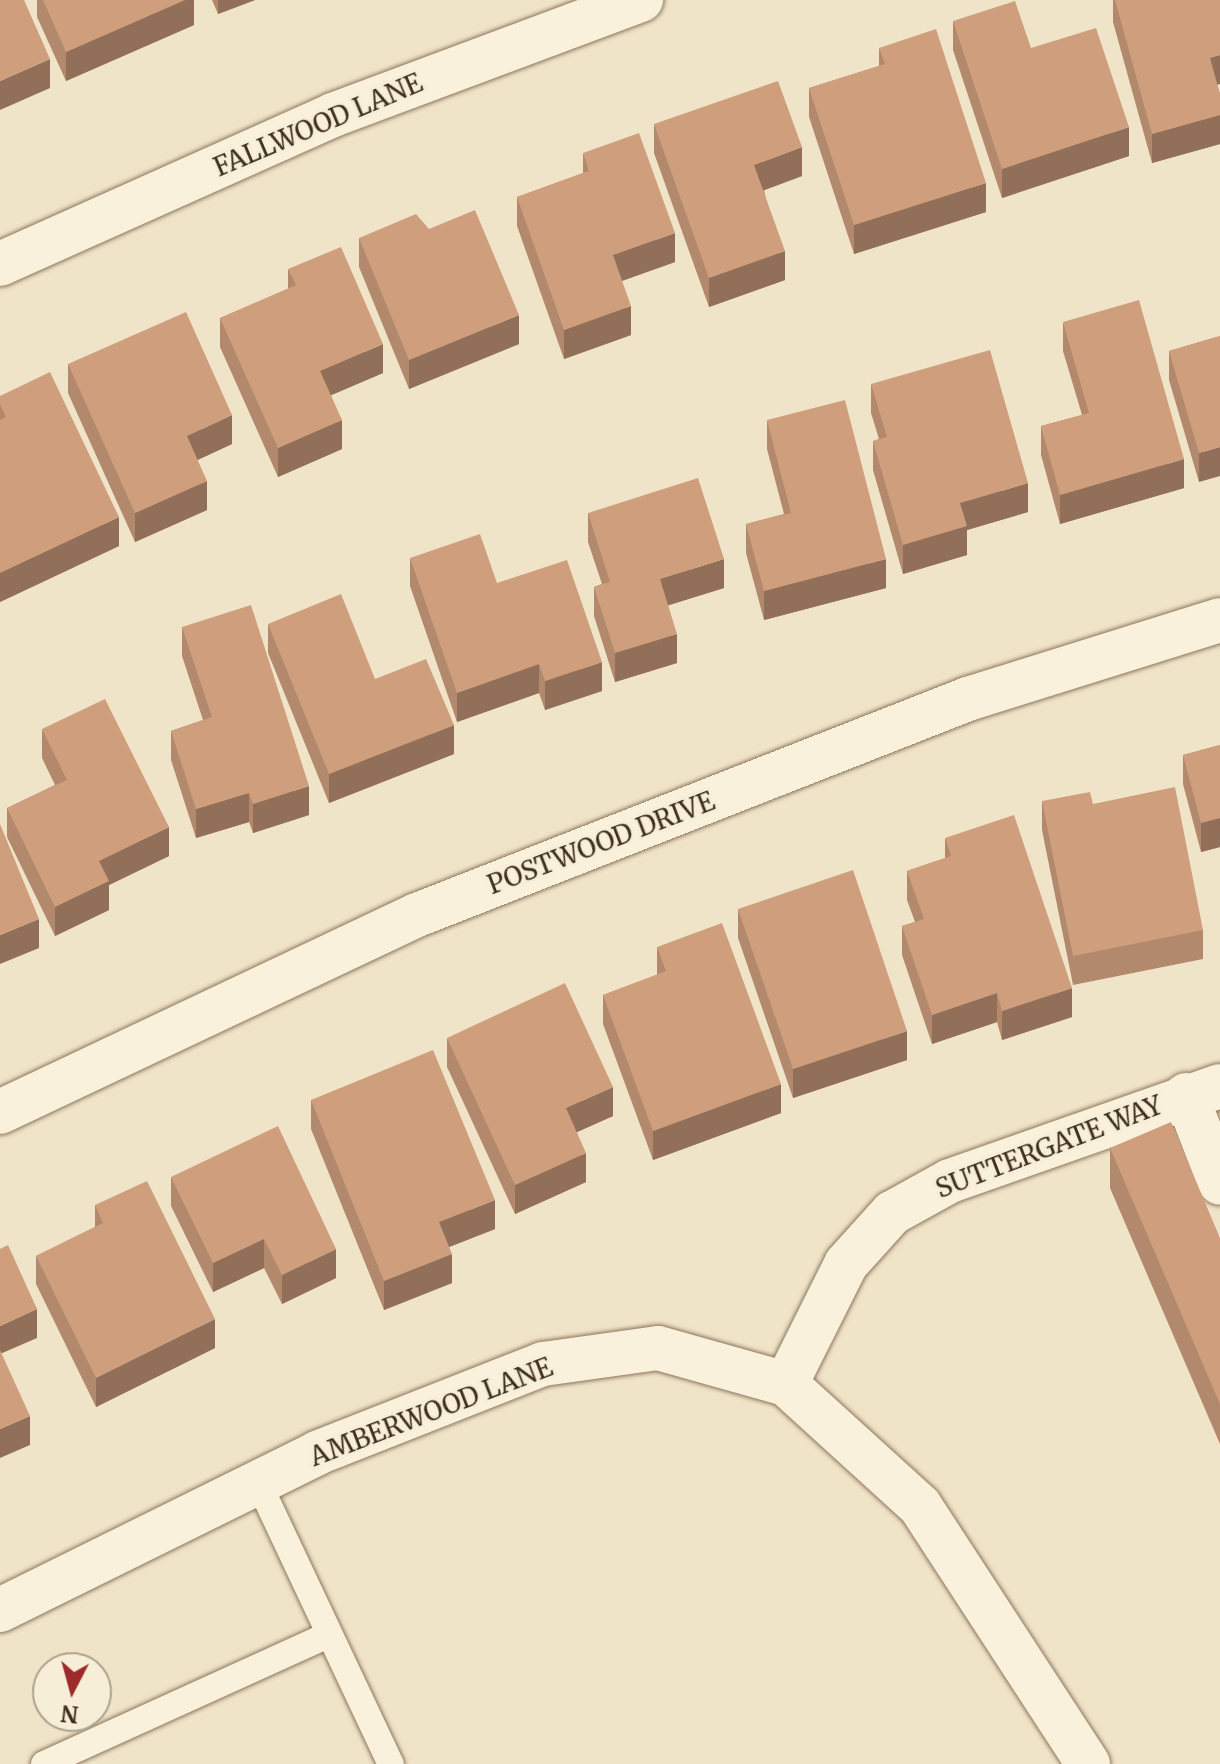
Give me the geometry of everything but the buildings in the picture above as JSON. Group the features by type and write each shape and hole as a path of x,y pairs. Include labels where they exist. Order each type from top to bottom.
{"street":[{"name":"FALLWOOD LANE","path":"0,264 333,115 641,0"},
{"name":"POSTWOOD DRIVE","path":"0,1112 417,915 968,699 1220,620"},
{"path":"1203,1091 1220,1183"},
{"name":"SUTTERGATE WAY","path":"786,1384 846,1264 892,1213 950,1181 1203,1091"},
{"name":"AMBERWOOD LANE","path":"0,1610 317,1453 543,1364 658,1348 786,1384 920,1506 1088,1764"}],"lane":[{"path":"259,1484 391,1764"},
{"path":"44,1764 329,1635"}]}
